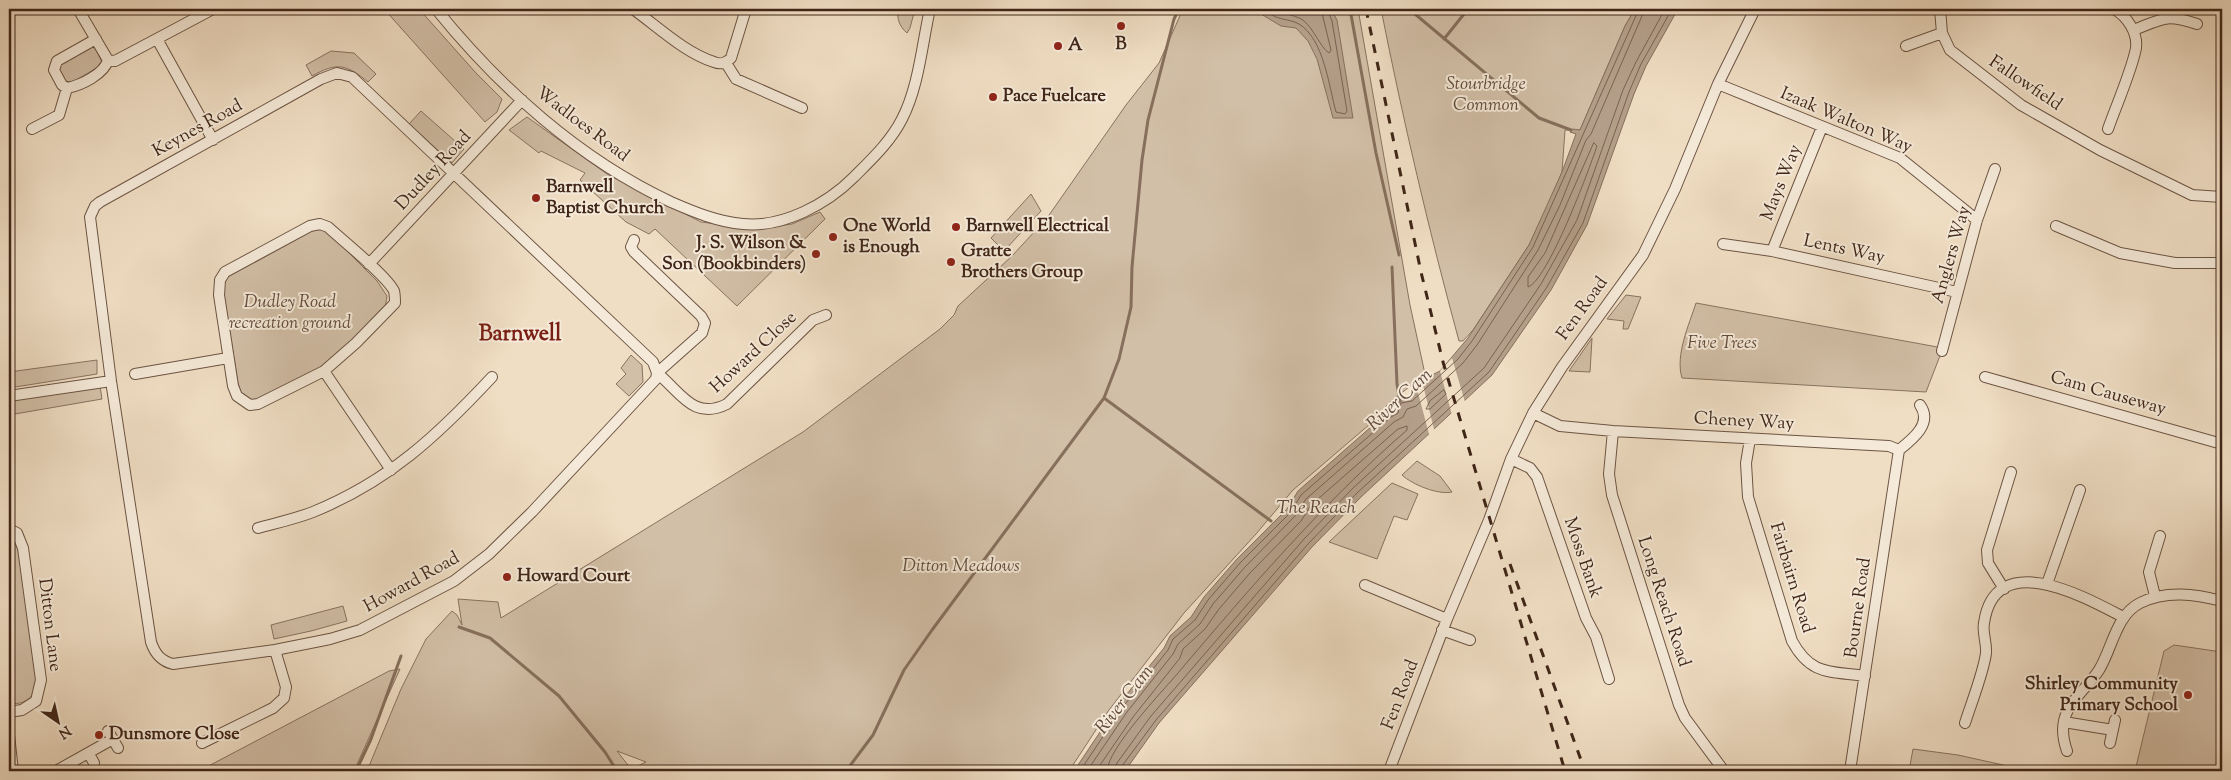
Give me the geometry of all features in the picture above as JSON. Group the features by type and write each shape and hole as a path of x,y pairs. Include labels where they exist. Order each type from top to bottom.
{"street":[{"path":"78,9 108,60"},
{"path":"108,60 115,61 213,9"},
{"name":"Wadloes Road","path":"436,9 490,69 522,100 587,152 647,190 710,218 742,224 760,224 824,202 876,157 902,119 912,91 930,9"},
{"path":"633,9 694,52 714,62 726,62 731,58 746,9"},
{"name":"Fen Road","path":"1389,771 1446,619 1489,520 1511,459 1534,413 1575,347 1643,255 1675,189 1718,84 1755,9"},
{"name":"Fallowfield","path":"1940,9 1942,33 1950,50 2021,105 2100,150 2192,196 2222,197"},
{"path":"2108,129 2136,46 2134,30 2121,12 2114,9"},
{"path":"2134,30 2168,17 2191,25"},
{"path":"1906,46 1942,33"},
{"path":"96,39 57,61 54,70 62,85 67,88 74,87 102,71 108,60"},
{"path":"157,39 213,140"},
{"path":"726,62 736,79 802,108"},
{"name":"Keynes Road","path":"111,381 90,225 92,211 100,202 321,79 337,73 352,77 454,173"},
{"name":"Izaak Walton Way","path":"1718,84 1900,158 1977,220"},
{"path":"32,129 58,115 67,88"},
{"name":"Dudley Road","path":"369,264 522,100"},
{"name":"Mays Way","path":"1772,251 1822,127"},
{"path":"2100,150 2104,140"},
{"name":"Anglers Way","path":"1942,351 1977,220 1995,169"},
{"path":"454,173 653,362 657,373"},
{"path":"320,224 328,227 369,264 395,292 395,303 356,343 324,371 258,404 250,405 237,396 228,358 219,295 220,280 225,272 310,226 320,224"},
{"path":"2056,226 2120,253 2175,263 2222,263"},
{"name":"Howard Road","path":"111,381 154,650 165,662 173,664 275,650 330,640 360,630 420,600 470,570 532,512 652,385 657,373 702,333 705,323 701,316 632,250 634,240"},
{"name":"Lents Way","path":"1723,244 1772,251 1957,292"},
{"name":"Howard Close","path":"657,373 691,405 704,410 715,410 727,404 740,393 813,320 826,315"},
{"path":"135,374 228,358"},
{"path":"324,371 391,470"},
{"path":"258,529 312,512 351,493 391,470 447,425 492,377"},
{"name":"Cam Causeway","path":"1985,377 2222,444"},
{"path":"9,396 111,381"},
{"path":"1899,450 1917,435 1923,425 1925,416 1920,404"},
{"name":"Cheney Way","path":"1534,413 1560,426 1613,431 1890,446 1899,450"},
{"name":"Long Reach Road","path":"1613,431 1609,474 1612,495 1662,654 1685,718 1724,771"},
{"name":"Fairbairn Road","path":"1750,439 1746,463 1748,497 1792,641 1799,654 1809,665 1820,670 1865,676"},
{"name":"Bourne Road","path":"1850,771 1899,450"},
{"name":"Moss Bank","path":"1511,459 1530,468 1537,477 1586,618 1596,637 1609,679"},
{"path":"2004,589 1988,562 1987,550 2011,472"},
{"path":"2046,584 2080,490"},
{"name":"Ditton Lane","path":"9,529 16,533 23,548 40,680 36,701 22,710 9,712"},
{"path":"2155,596 2149,572 2160,536"},
{"path":"1965,723 1986,653 1984,624 1989,605 2004,589 2022,581 2046,584 2088,599 2123,617"},
{"path":"1365,585 1446,619"},
{"path":"2067,751 2062,732 2068,710 2099,670 2123,617 2138,603 2155,596 2185,594 2222,601"},
{"path":"1442,630 1470,640"},
{"path":"202,744 272,708 284,698 286,687 275,650"},
{"path":"2110,744 2115,720"},
{"path":"2064,722 2113,730"},
{"path":"9,735 13,771"},
{"path":"56,771 113,740"},
{"path":"89,754 94,763"}],"green space":[{"path":"384,9 419,9 502,99 497,112 485,122"},
{"path":"898,9 915,9 907,33 899,22"},
{"name":"Ditton Meadows","path":"1183,9 1358,9 1410,305 1425,374 1388,404 1377,418 1293,490 1184,613 1109,710 1069,771 367,771 401,689 426,639 452,611 457,615 462,625 458,599 498,602 501,618 803,432 940,329 954,315 958,306 1012,256 1047,218 1126,105 1159,63","holes":["617,751 646,762 631,769"]},
{"name":"Stourbridge Common","path":"1381,9 1635,9 1625,26 1580,130 1565,130 1562,172 1529,245 1473,330 1463,341 1459,341 1427,217 1407,134"},
{"path":"88,46 95,48 102,62 100,66 71,83 64,81 57,69 58,64"},
{"path":"331,51 354,53 376,74 368,82 347,68 335,67 328,68 312,76 306,65"},
{"path":"421,111 464,149 452,163 409,124"},
{"path":"527,117 607,174 701,222 758,229 792,224 820,212 825,219 737,306 655,229 649,234 626,222 580,180 585,173 541,151 539,153 509,130"},
{"path":"1031,194 1041,211 1004,251 991,238"},
{"name":"Dudley Road recreation ground","path":"316,229 324,229 377,281 387,296 385,308 358,339 323,366 285,388 250,401 242,395 238,383 223,290 226,278"},
{"path":"1626,295 1641,297 1628,329 1623,329 1624,321 1607,319"},
{"name":"Five Trees","path":"1696,303 1943,348 1926,392 1682,378 1680,360"},
{"path":"1592,338 1590,372 1569,371"},
{"path":"631,355 642,365 643,382 629,396 616,384 626,374 621,368"},
{"path":"97,360 97,374 9,388 9,372"},
{"path":"100,386 102,399 9,415 9,400"},
{"path":"1417,461 1440,476 1452,492 1446,493 1426,488 1402,475"},
{"path":"1392,483 1418,494 1407,520 1394,516 1377,559 1329,542"},
{"path":"9,535 18,542 40,684 24,702 14,704 9,703"},
{"path":"343,606 347,621 274,639 271,625"},
{"name":"Shirley Community Primary School","path":"2174,645 2222,652 2222,771 2135,771 2164,651"},
{"path":"400,669 354,771 199,771 389,671"},
{"path":"1913,749 1958,755 2030,771 1909,771"}],"water":[{"path":"1260,9 1331,9 1337,20 1353,118 1333,118 1317,59 1308,41 1296,28 1281,26 1261,14"},
{"path":"1635,9 1678,9 1646,66 1634,94 1587,225 1551,290 1492,375 1361,497 1312,547 1159,723 1125,771 1074,771 1118,705 1164,648 1170,636 1191,617 1204,597 1237,559 1287,509 1298,491 1388,412 1395,410 1395,399 1409,397 1430,376 1440,371 1468,338 1529,245 1562,172 1576,134 1570,132 1572,129 1580,130 1625,26"}],"pier":[{"path":"1452,358 1465,402 1452,415 1440,371"},
{"path":"1422,381 1435,433 1430,438 1416,385"}],"waterway":[{"path":"846,771 873,735 904,670 1104,398 1119,359 1131,307 1132,267 1142,160 1148,120 1174,19 1179,9"},
{"path":"1350,9 1376,153 1399,255"},
{"path":"1409,9 1539,118 1571,130"},
{"path":"1444,39 1468,9"},
{"name":"River Cam","path":"1392,267 1397,384 1400,401"},
{"name":"The Reach","path":"1104,398 1271,521"},
{"path":"459,627 490,638 559,696 605,752 617,771"},
{"path":"356,771 371,739 401,656"}],"railway":[{"path":"1366,9 1421,272 1443,362 1565,771"},
{"path":"1510,564 1585,771"}],"place":[{"name":"B","path":"1121,26"},
{"name":"A","path":"1058,46"},
{"name":"Pace Fuelcare","path":"993,97"},
{"name":"Barnwell Baptist Church","path":"536,198"},
{"name":"Barnwell Electrical","path":"956,227"},
{"name":"One World is Enough","path":"833,237"},
{"name":"J. S. Wilson & Son (Bookbinders)","path":"816,254"},
{"name":"Gratte Brothers Group","path":"951,262"},
{"name":"Howard Court","path":"507,577"},
{"name":"Shirley Community Primary School","path":"2188,695"},
{"name":"Dunsmore Close","path":"99,735"}],"district":[{"name":"Barnwell","path":"520,335"}]}
